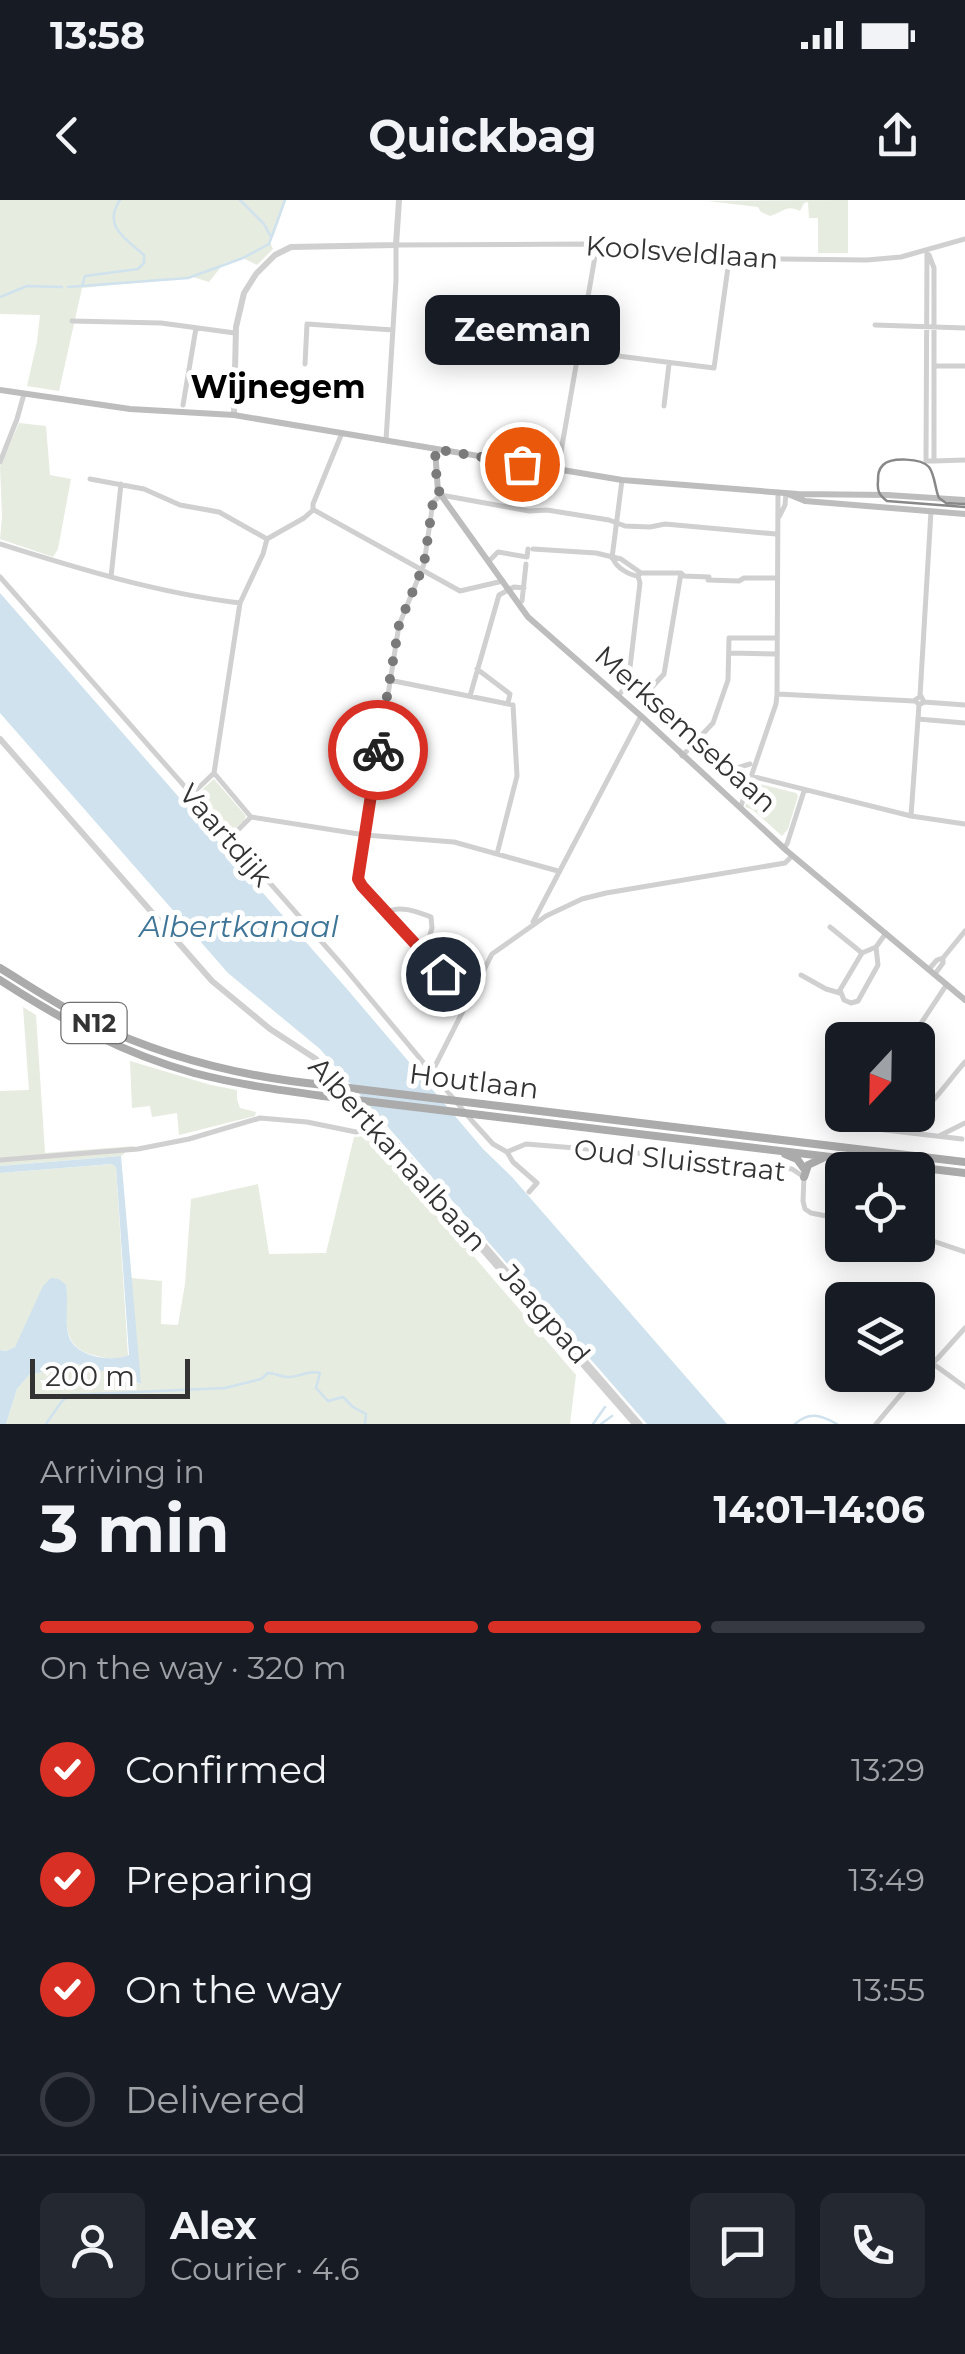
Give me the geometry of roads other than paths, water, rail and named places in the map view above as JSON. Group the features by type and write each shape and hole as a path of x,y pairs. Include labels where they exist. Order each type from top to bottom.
{"main road":[{"path":"0,390 130,408 234,415 622,480 782,492 965,514"},
{"name":"Merksemsebaan","path":"435,449 441,495 528,617 792,856 965,1000"},
{"path":"837,500 887,495 965,500"},
{"name":"Houtlaan","path":"0,968 94,1023 164,1052 232,1072 825,1156"},
{"name":"Houtlaan","path":"0,980 89,1032 160,1062 236,1082 323,1096 965,1162"},
{"path":"776,1150 798,1159 804,1174"},
{"path":"804,1174 811,1162 825,1157"},
{"name":"Houtlaan","path":"935,1168 965,1172"}],"street":[{"path":"386,440 400,200"},
{"name":"Koolsveldlaan","path":"396,245 596,245 692,258 867,260 900,256 965,239"},
{"path":"234,415 236,333 240,304 250,282 280,252 300,246 396,245"},
{"path":"558,469 596,245"},
{"path":"927,250 926,326 934,461 965,460"},
{"path":"927,250 934,268 930,366"},
{"path":"578,351 714,368 729,260"},
{"path":"72,321 161,323 236,333"},
{"path":"305,364 307,324 393,330"},
{"path":"875,325 965,328"},
{"path":"184,406 196,328"},
{"path":"524,328 580,334"},
{"path":"664,406 669,362"},
{"path":"930,366 965,366"},
{"path":"0,462 24,394"},
{"path":"314,510 342,433"},
{"path":"90,478 144,489 180,505 219,512 267,539"},
{"path":"612,558 622,480"},
{"path":"111,577 121,484"},
{"path":"740,809 776,704 776,534 785,505 782,492"},
{"path":"474,989 443,974 358,879 399,625 422,571 433,502 441,495 625,526 665,524 776,534"},
{"path":"192,795 214,774 240,603 267,539 314,510"},
{"path":"314,510 460,592 503,580"},
{"path":"911,816 931,511"},
{"path":"0,544 180,595 240,603"},
{"path":"489,561 498,552 527,557 530,549 596,553 612,558 632,575 680,573 709,577 708,580 739,581 777,578"},
{"path":"522,601 526,564"},
{"path":"643,698 664,674 680,573"},
{"path":"618,696 628,684 640,575"},
{"name":"Vaartdijk","path":"0,578 343,966 489,1140 508,1152"},
{"path":"470,696 499,595 514,587 524,588"},
{"path":"682,756 713,723 728,680 729,638 778,638"},
{"path":"729,653 778,654"},
{"name":"Merksemsebaan","path":"599,660 668,715 724,768 750,764"},
{"path":"478,670 509,693 511,704 517,776 497,854"},
{"path":"389,680 511,704"},
{"path":"777,694 965,705"},
{"path":"532,925 641,716"},
{"path":"918,719 965,723"},
{"name":"Albertkanaalbaan","path":"0,739 212,982 270,1029 316,1059 638,1424"},
{"path":"214,774 252,817 454,842 558,871"},
{"path":"751,776 911,816 965,824"},
{"path":"784,848 805,790"},
{"path":"230,839 252,817"},
{"path":"431,1074 492,954 532,925 558,910 606,892 785,863 792,856"},
{"path":"542,901 558,910"},
{"path":"386,914 398,909 431,917 432,928 424,954"},
{"path":"830,927 862,954"},
{"path":"932,972 965,931"},
{"path":"840,992 862,954 876,947 886,933"},
{"path":"840,992 847,1002 858,1001 878,965 876,947"},
{"path":"800,974 840,992"},
{"path":"922,1022 946,984"},
{"path":"935,1098 965,1062"},
{"name":"Jaagpad","path":"370,1113 638,1424"},
{"path":"0,1160 138,1148 189,1139 254,1119 307,1122 356,1132 372,1124"},
{"path":"939,1136 965,1122"},
{"path":"903,1132 962,1138"},
{"name":"Oud Sluisstraat","path":"508,1152 526,1144 792,1170 804,1174 805,1209 825,1216"},
{"path":"508,1152 512,1162 537,1183 529,1192"},
{"path":"935,1242 965,1252"},
{"path":"935,1360 965,1328"},
{"path":"935,1365 965,1387"},
{"path":"876,1424 903,1392"}],"water":[{"name":"Albertkanaal","path":"0,593 727,1424 647,1424 320,1049 228,973 0,713"},
{"path":"121,1156 141,1384 77,1364 29,1375 17,1389 6,1424 0,1424 0,1350 15,1347 43,1286 51,1278 66,1285 67,1330 75,1346 98,1357 129,1355 116,1167 112,1164 0,1173 0,1166"}],"waterway":[{"path":"82,286 85,276 138,269 144,263 144,255 115,225 115,209 120,200"},
{"path":"240,200 271,237"},
{"path":"68,287 188,278 243,258 269,244 285,200"},
{"path":"0,297 27,286 62,287"},
{"path":"46,1424 71,1395 225,1388 261,1379 268,1373 287,1377 312,1372 320,1373 316,1388 328,1401 343,1397 366,1414 365,1424"},
{"path":"593,1424 605,1407"},
{"path":"601,1424 612,1416"},
{"path":"795,1424 815,1416 837,1424"}],"tram line":[{"path":"965,504 946,503 939,498 931,470 920,462 892,461 879,471 878,490 887,501 965,507"}],"place":[{"name":"Zeeman","path":"522,464"}],"district":[{"name":"Wijnegem","path":"278,386"}]}
